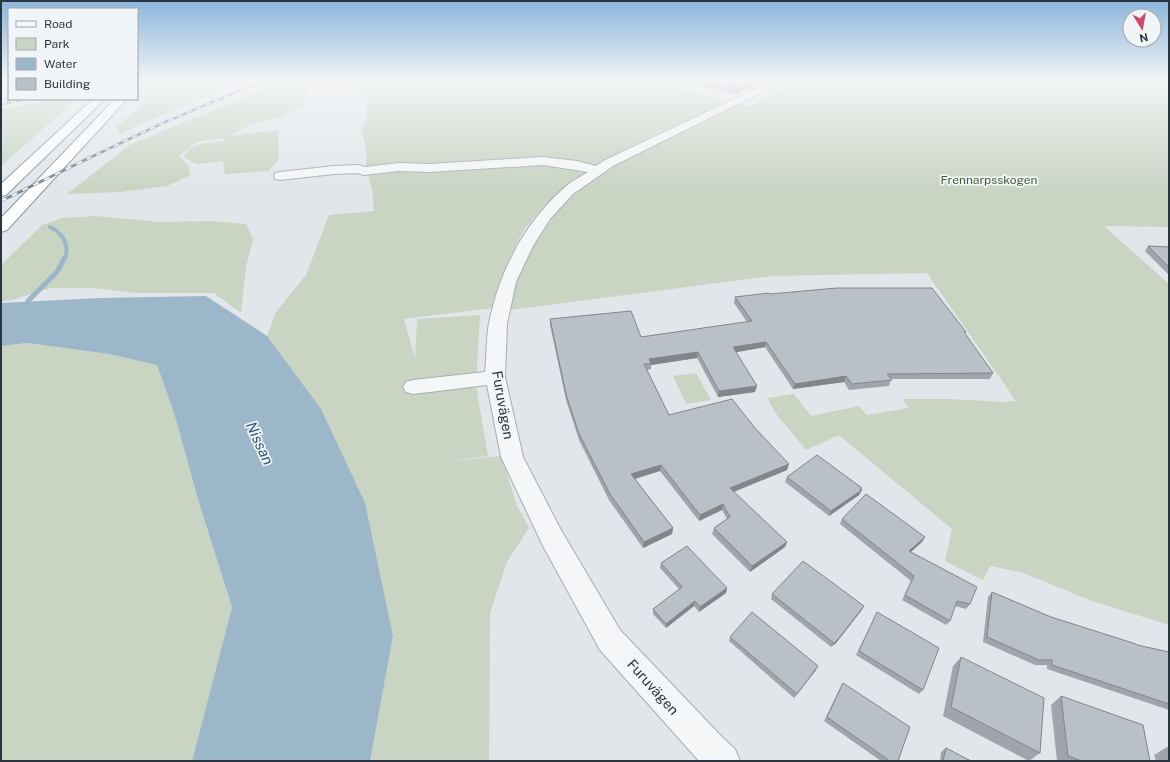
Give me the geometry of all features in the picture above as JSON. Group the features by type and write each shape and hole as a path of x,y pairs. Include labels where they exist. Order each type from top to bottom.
{"highway":[{"path":"1,192 81,117"},
{"path":"1,227 105,117"}],"street":[{"name":"Furuvägen","path":"705,117 597,170 568,191 544,217 525,246 508,282 499,317 495,377 512,457 552,538 610,640 710,749 723,761"},
{"path":"280,176 339,170 358,169 364,171 398,167 425,168 543,161 577,165 597,170"},
{"path":"413,387 495,377"}],"green space":[{"path":"1,117 57,117 1,166"},
{"path":"128,117 158,117 119,134 117,127"},
{"path":"198,117 281,117 250,125 229,136 278,130 279,159 268,171 225,174 223,161 197,164 184,158 187,152 195,146 225,141 225,138 197,142 179,156 188,165 190,175 167,186 120,192 67,194 131,144"},
{"path":"366,117 695,117 633,145 605,160 577,178 553,198 532,220 516,245 506,268 493,308 404,319 415,358 417,319 480,315 476,386 488,456 443,462 501,456 517,506 529,528 507,562 490,613 489,761 370,761 393,636 267,336 276,312 306,275 329,215 374,211 372,189 366,167 367,152 362,132"},
{"name":"Frennarpsskogen","path":"713,117 1169,117 1169,227 1104,226 1169,284 1169,625 1089,600 1024,573 990,566 983,580 945,561 952,529 839,435 806,450 777,415 767,398 794,394 811,416 859,406 867,415 909,408 902,399 950,399 1004,402 1016,401 927,273 772,276 510,310 517,282 530,249 561,207 594,177"},
{"path":"96,216 159,222 212,221 246,224 253,239 246,267 241,313 214,293 137,293 92,288 51,288 12,300 1,301 1,265 42,225 62,218"},
{"path":"27,343 109,354 157,365 174,413 200,506 232,607 192,761 1,761 1,346"},
{"path":"696,373 711,400 686,404 673,376"}],"water":[{"name":"Nissan","path":"206,296 267,336 321,409 365,503 393,636 370,761 192,761 232,607 200,506 174,413 157,365 109,354 27,343 1,346 1,303 99,298"}],"building":[{"path":"1148,246 1169,247 1169,267"},
{"path":"837,288 932,288 966,332 964,332 993,373 887,374 892,380 852,384 846,376 795,384 766,342 733,347 757,386 719,391 698,352 649,359 651,364 644,364 669,415 732,399 755,428 789,464 730,488 787,542 752,566 714,528 730,517 723,504 700,515 661,465 631,474 673,528 644,542 610,494 579,434 566,394 550,319 631,311 641,337 752,321 735,297"},
{"path":"817,455 862,488 860,489 862,490 831,511 787,477"},
{"path":"866,494 925,537 909,551 977,587 970,604 957,601 950,621 905,595 914,576 842,519"},
{"path":"687,546 727,588 700,607 695,601 666,624 653,609 682,587 661,563"},
{"path":"803,561 864,606 834,643 772,594"},
{"path":"992,592 1051,617 1137,645 1169,652 1169,704 1052,665 1052,660 1039,660 987,637"},
{"path":"752,612 818,666 797,694 730,637"},
{"path":"877,612 939,648 923,690 859,651"},
{"path":"961,657 1044,698 1040,753 951,707"},
{"path":"843,683 910,727 898,761 890,761 827,717"},
{"path":"1061,696 1143,725 1150,761 1082,761 1068,756"},
{"path":"946,748 971,761 943,761"}],"waterway":[{"path":"50,227 58,232 66,244 65,258"},
{"path":"28,301 57,272 65,257"}],"railway":[{"path":"87,159 178,117"},
{"path":"1,201 89,158"}]}
